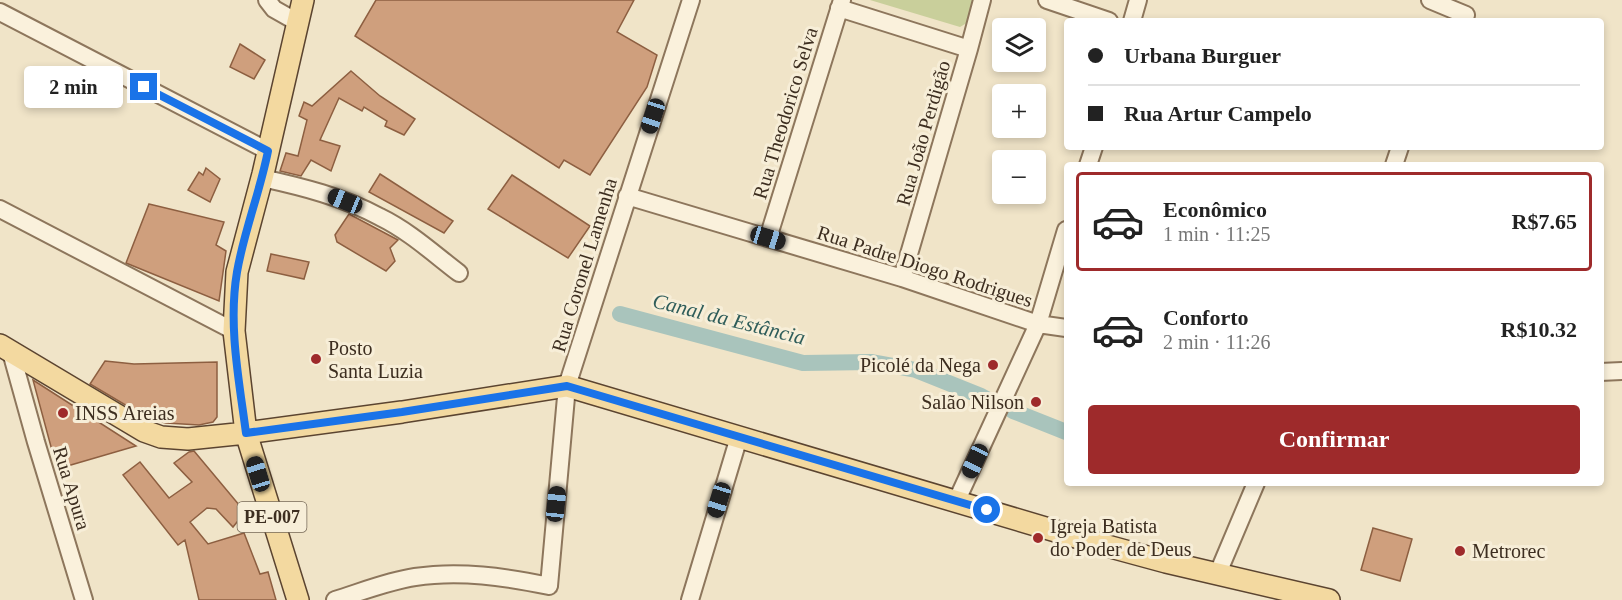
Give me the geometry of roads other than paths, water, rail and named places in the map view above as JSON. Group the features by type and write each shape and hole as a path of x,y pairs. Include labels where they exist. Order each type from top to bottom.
{"main road":[{"name":"PE-007","path":"298,600 246,433 234,332 237,272 262,178 303,0"},
{"path":"6,349 144,431 161,437 188,439 402,412 567,386 957,500 1023,522 1166,562 1329,600"}],"street":[{"path":"267,0 274,9 297,22"},
{"name":"Rua Coronel Lamenha","path":"335,600 388,582 443,574 497,576 549,586 567,386 691,0"},
{"name":"Rua João Perdigão","path":"902,278 982,0"},
{"path":"1047,0 1100,18"},
{"path":"1133,18 1138,0"},
{"path":"1430,0 1467,12"},
{"path":"840,4 969,50"},
{"name":"Rua Theodorico Selva","path":"768,238 840,4"},
{"path":"0,12 268,151"},
{"path":"262,178 324,194 382,217 459,273"},
{"name":"Rua Padre Diogo Rodrigues","path":"627,196 902,278 1038,324 1064,328"},
{"path":"0,209 234,332"},
{"name":"Rua Padre Diogo Rodrigues","path":"1038,324 1064,237"},
{"path":"957,500 1038,324"},
{"name":"Rua Apura","path":"6,349 84,600"},
{"path":"1604,372 1622,371"},
{"path":"690,600 739,437"},
{"path":"1218,573 1255,486"}],"waterway":[{"name":"Canal da Estância","path":"620,314 803,363 872,362 916,370 981,396 999,406"},
{"name":"Canal da Estância","path":"1013,411 1064,431"}],"place":[{"name":"Posto Santa Luzia","path":"316,359"},
{"name":"Picolé da Nega","path":"993,365"},
{"name":"Salão Nilson","path":"1036,402"},
{"name":"INSS Areias","path":"63,413"},
{"name":"Igreja Batista do Poder de Deus","path":"1038,538"},
{"name":"Metrorec","path":"1460,551"}]}
